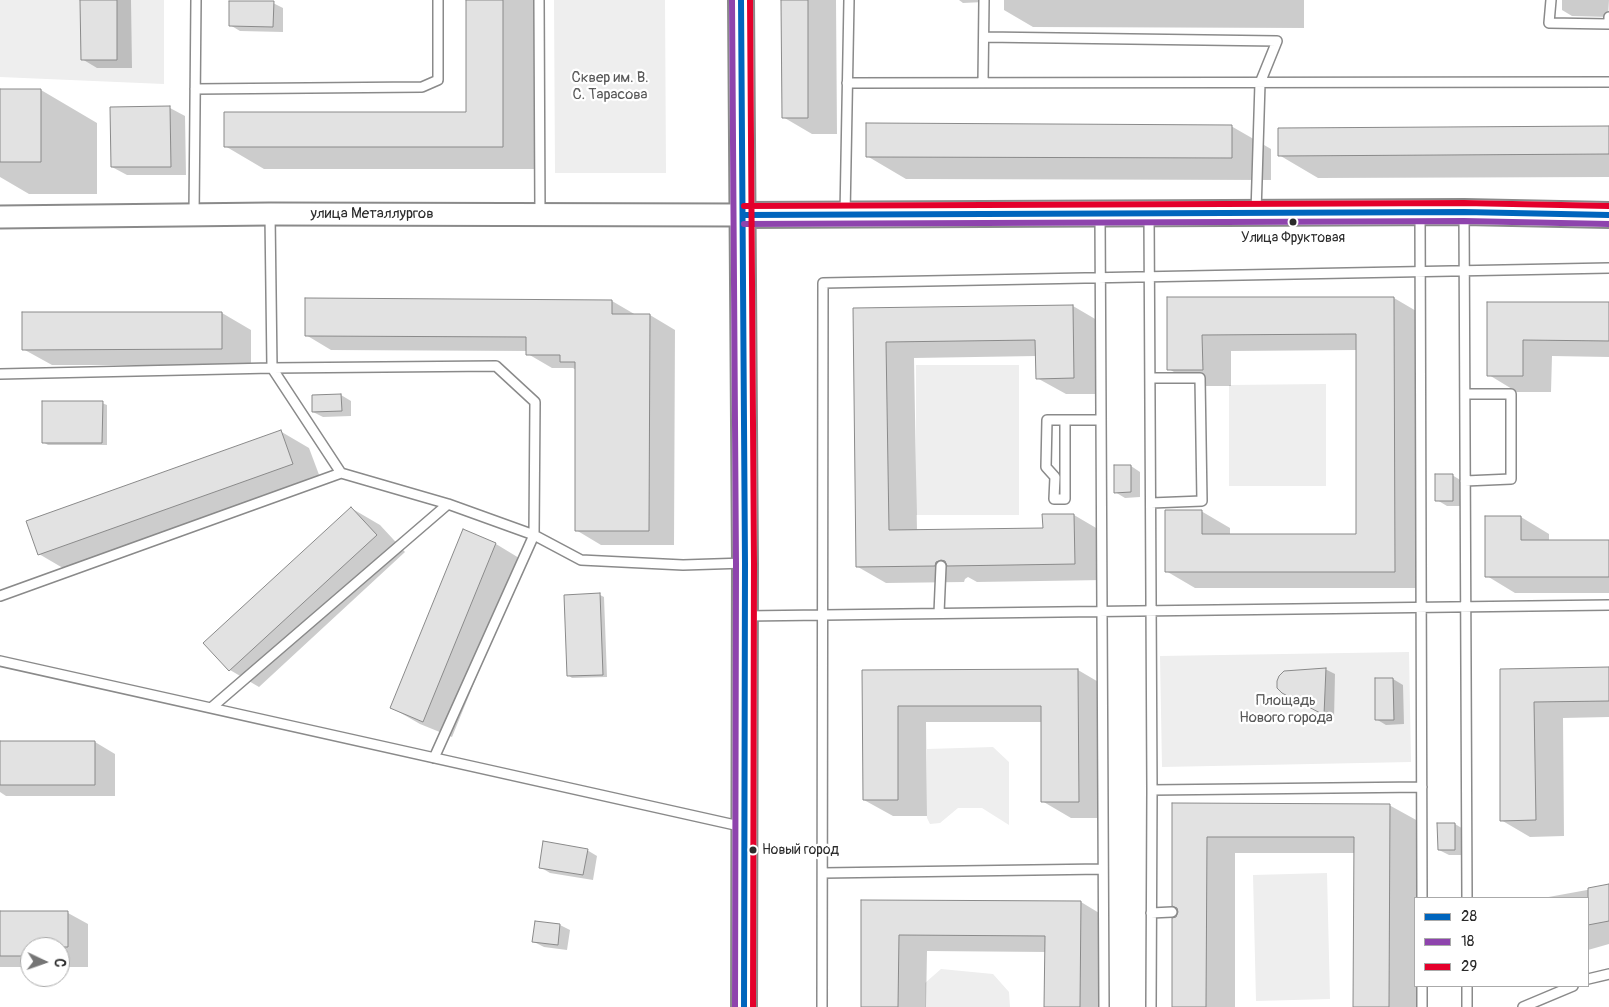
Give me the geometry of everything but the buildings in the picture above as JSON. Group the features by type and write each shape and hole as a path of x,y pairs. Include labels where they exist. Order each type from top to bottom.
{"main road":[{"path":"741,0 744,215 744,1007"},
{"path":"744,215 1420,212 1609,215"}],"street":[{"name":"улица Металлургов","path":"0,218 270,214 744,215"}],"lane":[{"path":"194,215 196,0"},
{"path":"195,89 422,87 438,80 438,0"},
{"path":"539,0 540,214"},
{"path":"845,215 849,0"},
{"path":"983,82 984,0"},
{"path":"1551,0 1549,23 1609,24 1609,17"},
{"path":"984,37 1277,41 1260,83 1256,213"},
{"path":"847,83 1609,82"},
{"path":"1420,212 1422,897"},
{"path":"1464,212 1467,897"},
{"path":"1149,213 1152,790 1151,1007"},
{"path":"270,214 272,368 341,473"},
{"path":"1100,214 1104,1007"},
{"path":"822,1007 823,283 1420,270 1609,268"},
{"path":"0,374 272,368 496,366 535,402 534,534 434,758"},
{"path":"1150,378 1200,378 1202,501 1151,503"},
{"path":"1465,394 1511,394 1511,479 1466,481"},
{"path":"1065,420 1065,499 1054,498 1055,476 1046,467 1047,420 1065,420 1100,420"},
{"path":"0,596 341,473 448,504 534,534 580,560 682,565 745,563"},
{"path":"211,708 448,504"},
{"path":"939,613 941,566"},
{"path":"745,616 1609,605"},
{"path":"0,661 745,828"},
{"path":"1152,790 1422,787"},
{"path":"823,872 1103,869"},
{"path":"1151,913 1172,912"},
{"path":"1589,979 1609,974"},
{"path":"1422,987 1422,1007"},
{"path":"1467,987 1467,1007"},
{"path":"1523,1007 1571,987"}],"shaded area":[{"path":"0,0 164,0 164,84 0,77"},
{"name":"Сквер им. В. С. Тарасова","path":"554,0 665,0 666,173 555,173"},
{"path":"916,365 1019,365 1019,515 916,515"},
{"path":"1326,384 1326,486 1229,486 1229,385"},
{"name":"Площадь Нового города","path":"1409,652 1411,762 1162,767 1160,656"},
{"path":"993,747 1009,762 1009,825 982,808 958,808 940,823 930,824 927,818 927,749"},
{"path":"1327,873 1330,999 1256,1001 1253,875"},
{"path":"941,969 993,974 1009,992 1010,1007 925,1007 925,983"}],"transit line":[{"name":"18","path":"732,0 736,563 735,1007"},
{"name":"28","path":"741,0 745,563 744,1007"},
{"name":"29","path":"750,0 754,563 753,1007"},
{"name":"29","path":"744,206 1464,203 1609,206"},
{"name":"28","path":"744,215 1464,212 1609,215"},
{"name":"18","path":"744,224 1464,221 1609,224"}],"place":[{"name":"Улица Фруктовая","path":"1293,222"},
{"name":"Новый город","path":"753,850"}]}
